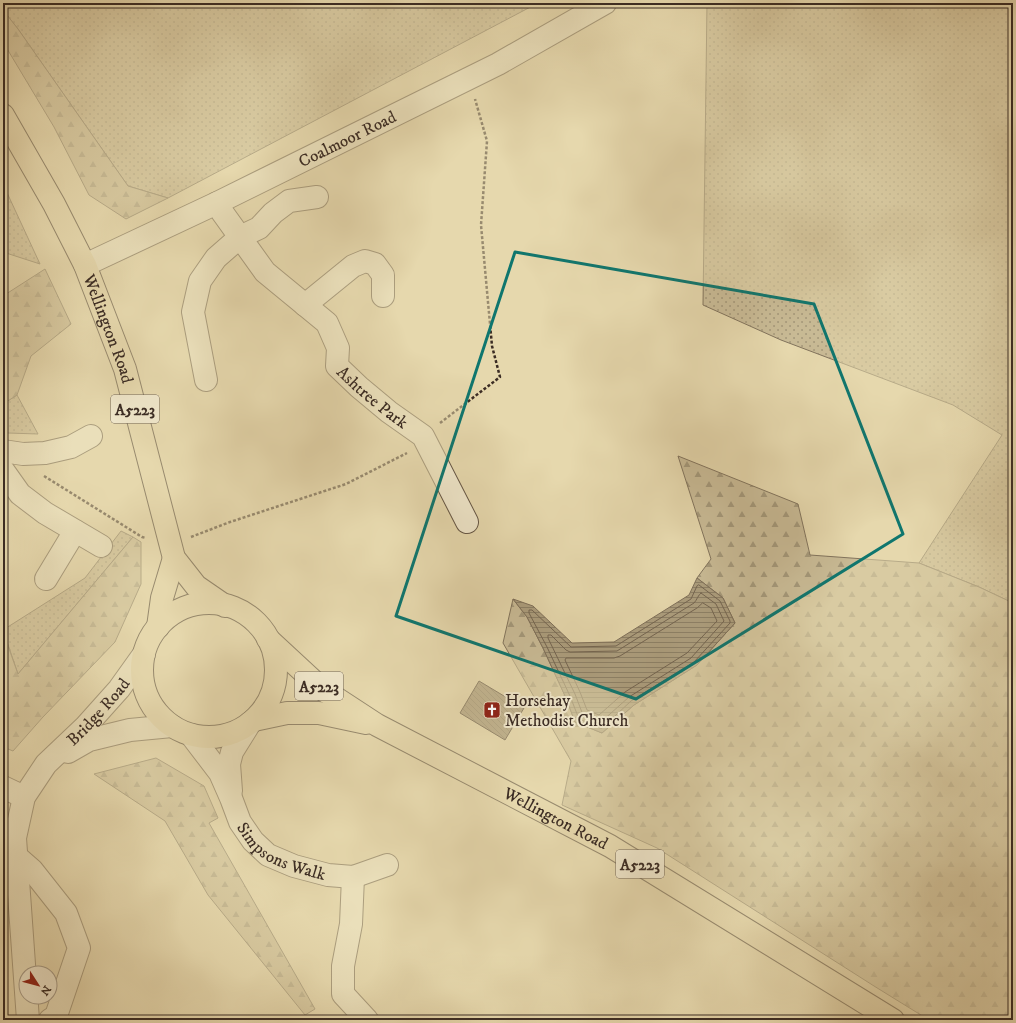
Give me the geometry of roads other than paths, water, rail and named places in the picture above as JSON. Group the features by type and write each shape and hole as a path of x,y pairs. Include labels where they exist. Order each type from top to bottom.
{"main road":[{"name":"Wellington Road","path":"3,115 54,204 85,265 125,369 170,547 196,586 225,606"},
{"path":"158,627 170,547"},
{"path":"207,604 225,606 242,612 257,624 268,639 275,660 275,682 267,703 252,722 232,733 212,737 191,735 172,726 156,713 146,695 142,675 144,654 149,640 158,627 172,615 188,606 207,604"},
{"name":"Wellington Road","path":"268,639 322,689 377,725 610,846 892,1020"},
{"name":"Wellington Road","path":"252,722 287,713 319,713 377,725"}],"street":[{"name":"Coalmoor Road","path":"85,265 217,203 469,79 605,3"},
{"path":"206,380 193,312 200,281 216,258 240,237 259,228 273,213 289,201 317,197"},
{"name":"Ashtree Park","path":"217,203 265,272 327,323 338,348 337,366 389,412 423,436 467,522"},
{"path":"305,305 353,266 365,261 375,264 382,275 383,296"},
{"path":"3,451 23,454 45,453 71,447 91,436"},
{"path":"3,470 20,494 45,513 101,546"},
{"path":"46,579 75,531"},
{"name":"Bridge Road","path":"28,1020 15,838 24,797 46,764 85,727 119,689 144,654"},
{"name":"Simpsons Walk","path":"231,798 229,764 232,752 252,722"},
{"name":"Bridge Road","path":"46,764 89,740 130,730 172,726"},
{"name":"Simpsons Walk","path":"191,735 220,774 240,822 253,841 268,855 294,866 328,875 353,877 387,866"},
{"path":"3,787 24,797"},
{"path":"16,856 32,870 66,913 79,948 56,1016 50,1020"},
{"name":"Simpsons Walk","path":"353,877 352,924 343,966 343,994 367,1020"}],"water":[{"path":"697,578 723,598 735,623 697,665 634,705 602,733 575,722 566,698 543,648 527,617 513,599 533,606 572,643 614,642 689,595"}],"place":[{"name":"Horsehay Methodist Church","path":"492,710"}]}
